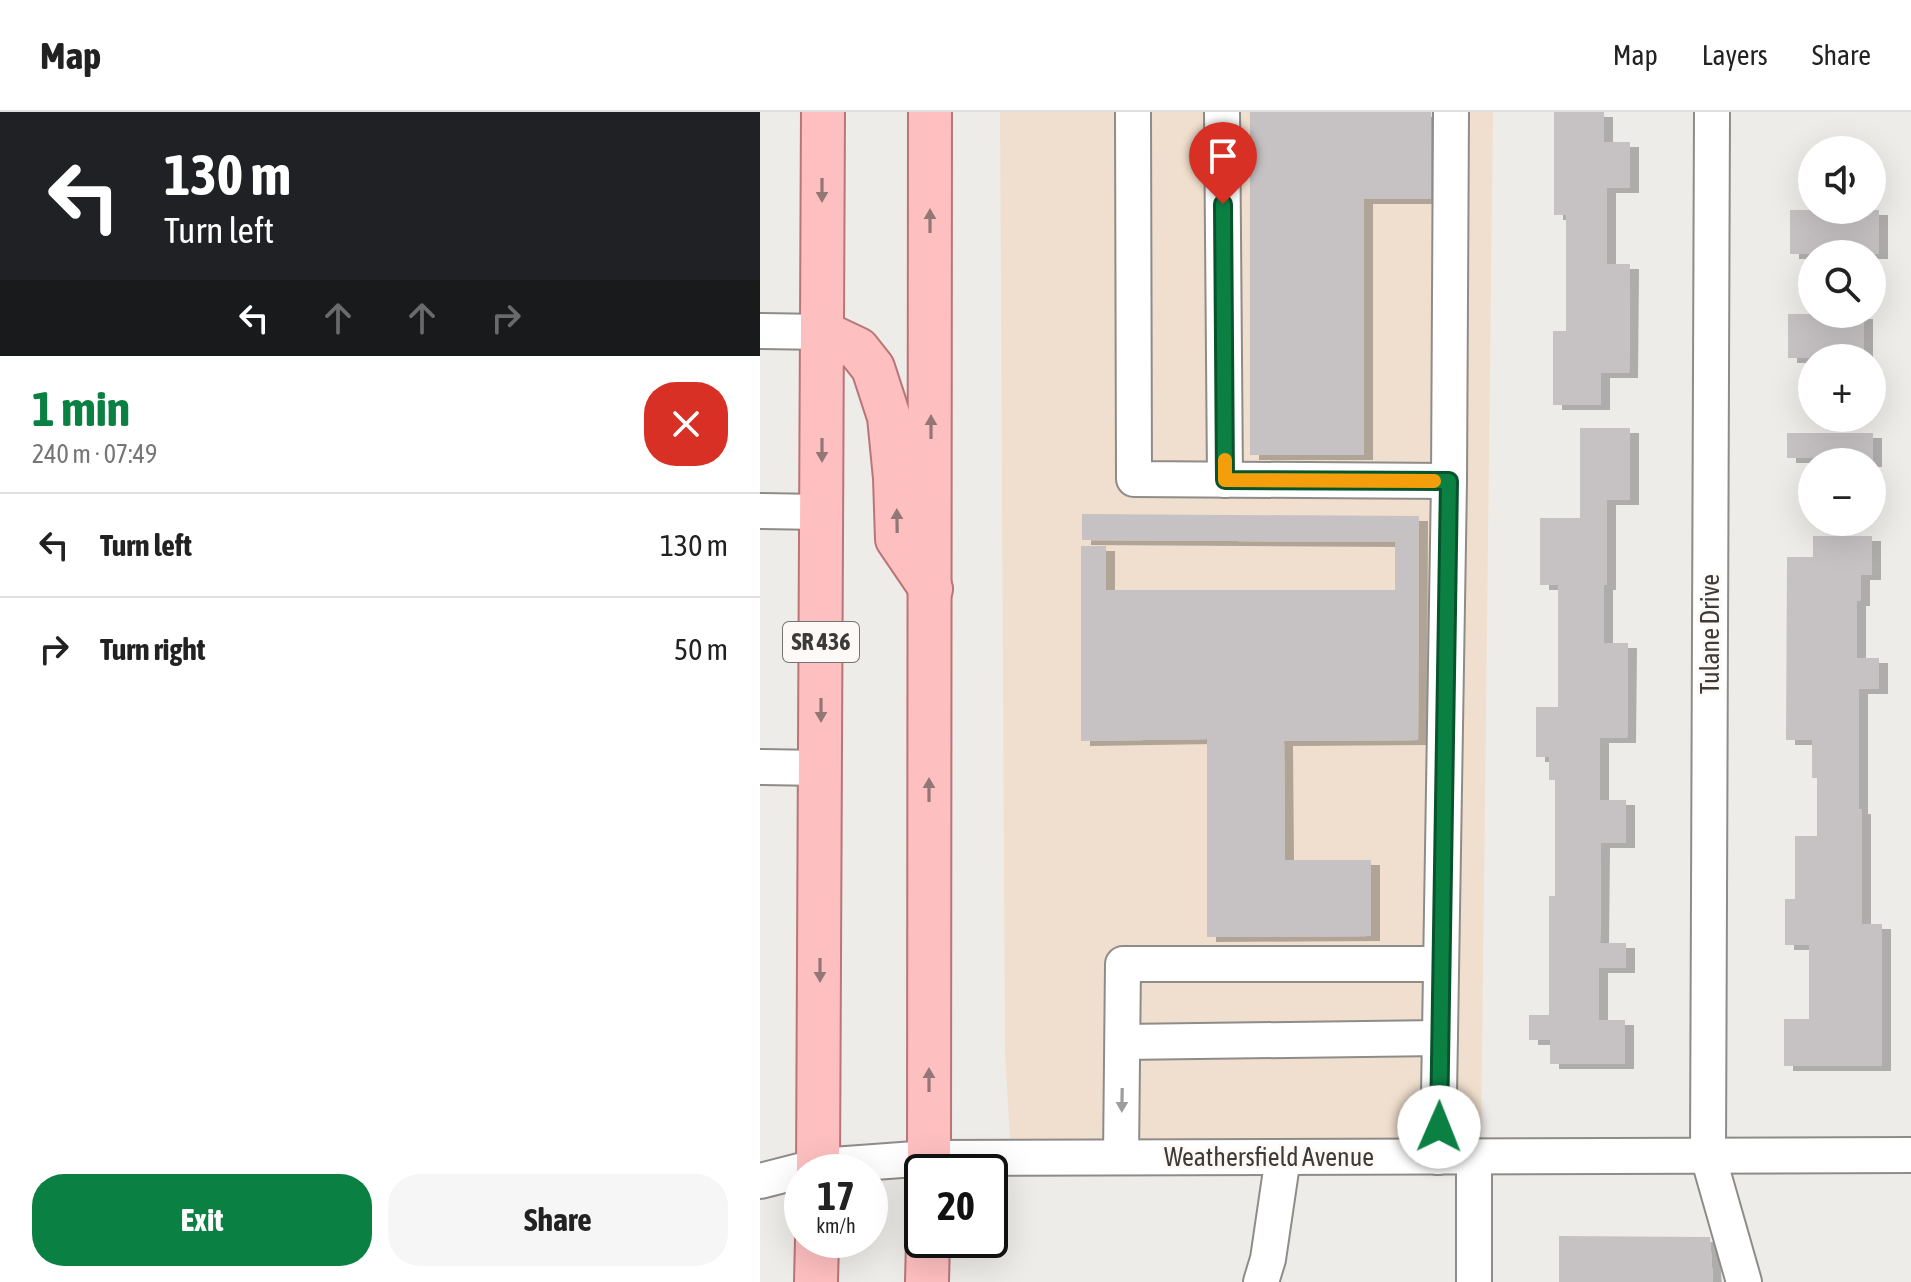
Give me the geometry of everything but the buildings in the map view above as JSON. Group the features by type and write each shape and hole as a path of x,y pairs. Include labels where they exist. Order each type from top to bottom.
{"main road":[{"name":"SR 436","path":"818,1154 823,112"},
{"path":"929,1154 930,112"},
{"path":"822,332 858,349 873,368 889,417 897,539 931,589"},
{"path":"816,1282 817,1258"},
{"path":"927,1282 928,1258"}],"street":[{"path":"1133,112 1134,479 1449,481"},
{"path":"1222,112 1225,480"},
{"path":"1438,1157 1449,481 1451,112"},
{"name":"Tulane Drive","path":"1712,112 1708,1156 1744,1282"},
{"path":"760,331 822,332"},
{"path":"760,511 821,512"},
{"path":"760,767 821,768"},
{"path":"1121,1157 1123,964 1441,964"},
{"path":"1123,1042 1440,1038"},
{"name":"Weathersfield Avenue","path":"1008,1162 1121,1157 1911,1155"},
{"name":"Weathersfield Avenue","path":"760,1156 784,1161"},
{"path":"1261,1282 1268,1259 1283,1157"},
{"path":"1474,1157 1474,1282"},
{"name":"Weathersfield Avenue","path":"760,1181 784,1176"}],"shaded area":[{"path":"1000,112 1493,112 1481,1140 1010,1142 1005,1051"}],"slow traffic":[{"path":"1225,460 1225,480 1434,481"}],"route":[{"path":"1223,204 1225,480 1449,481 1439,1127"}]}
